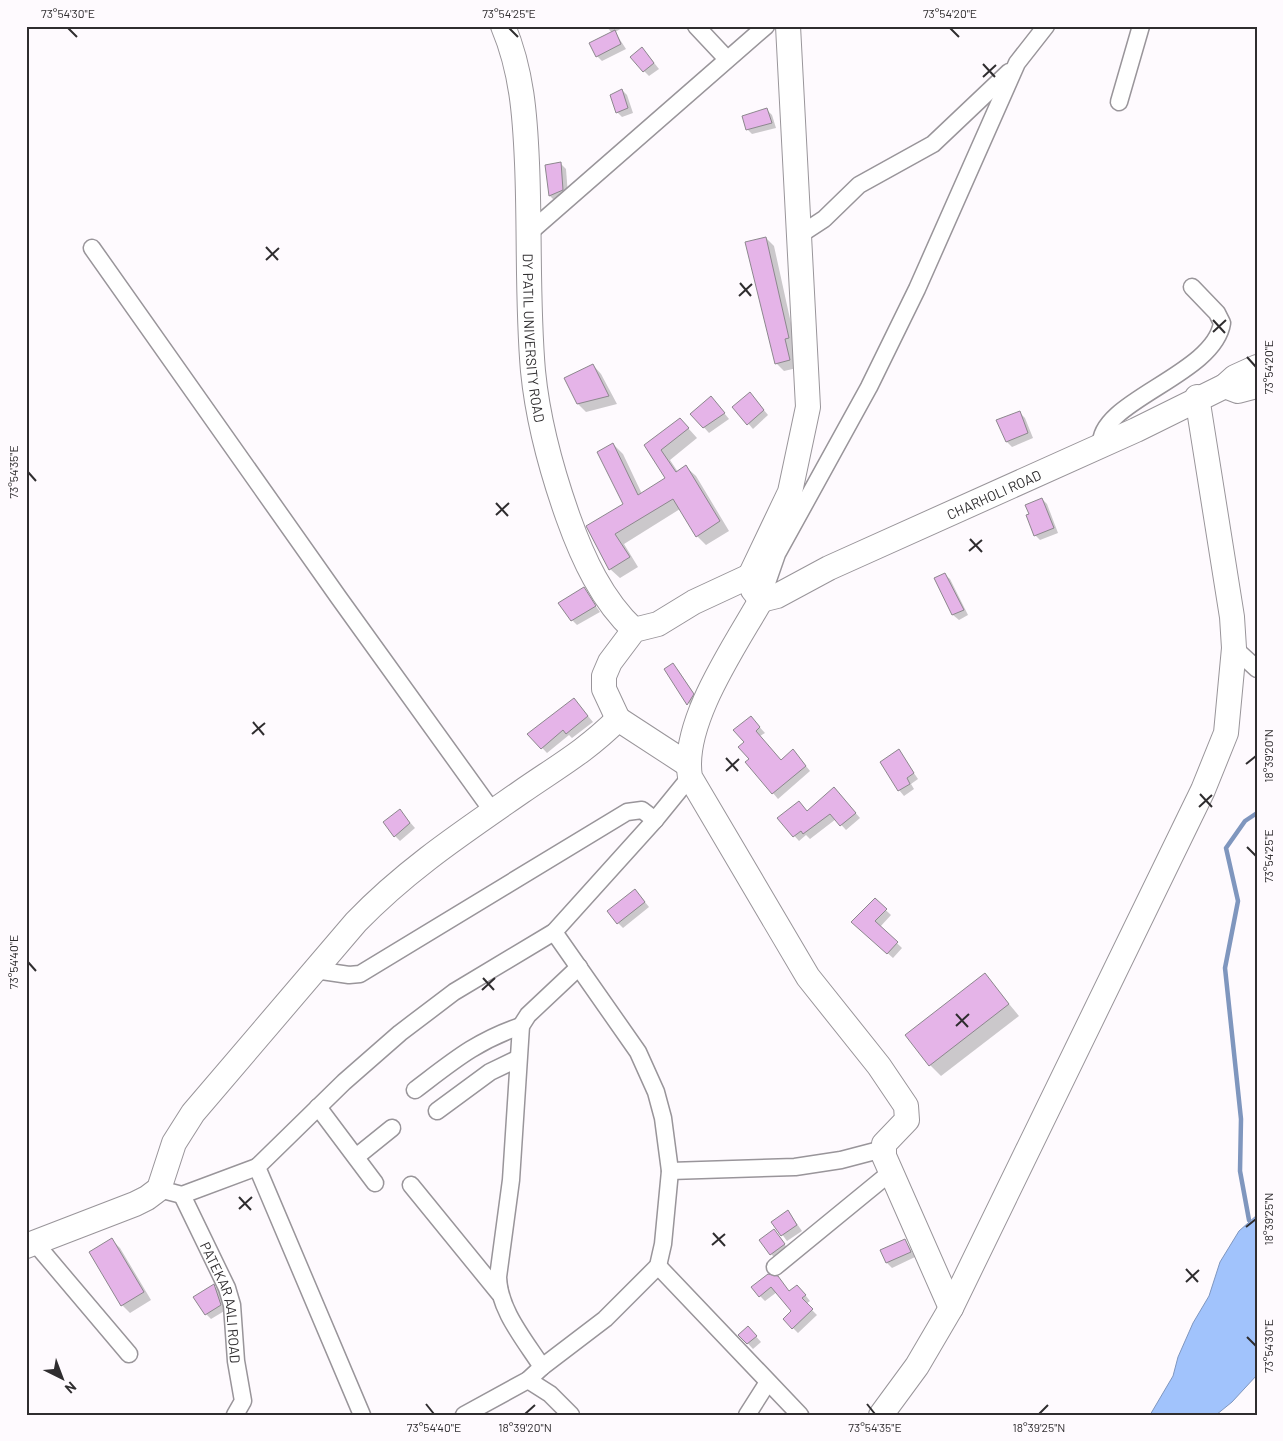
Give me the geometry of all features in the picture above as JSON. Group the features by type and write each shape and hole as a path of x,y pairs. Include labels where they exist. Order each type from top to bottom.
{"street":[{"path":"696,26 727,59"},
{"path":"530,232 766,26"},
{"path":"761,600 753,590 750,576 790,492 808,407 788,26"},
{"path":"798,236 824,219 859,185 933,144 1017,62 1046,26"},
{"path":"1119,102 1141,26"},
{"name":"DY PATIL UNIVERSITY ROAD","path":"507,28 524,103 530,232 533,369 540,428 577,541 600,589 616,613 634,630"},
{"path":"159,1189 182,1195 257,1167 373,1055 454,992 554,932 655,820 688,770 690,747 706,697 761,600 777,554 869,387 917,289 1017,62"},
{"path":"92,248 344,606 493,812"},
{"path":"1101,445 1100,437 1108,424 1132,404 1190,366 1216,339 1222,323 1218,313 1192,288"},
{"name":"CHARHOLI ROAD","path":"761,600 777,596 829,568 1101,445 1225,386 1235,376 1257,367"},
{"name":"CHARHOLI ROAD","path":"1225,386 1238,391 1257,386"},
{"path":"881,1415 917,1366 951,1308 1203,790 1226,733 1234,648 1232,617 1198,398"},
{"path":"750,576 694,602 658,624 634,630 610,662 604,676 604,689 618,719 688,770 808,977 879,1066 906,1106 906,1120 884,1144 883,1149 891,1172 951,1308"},
{"path":"1234,648 1257,669"},
{"path":"129,1354 31,1244 135,1204 159,1189 174,1142 189,1119 314,970 383,894 426,858 575,757 618,719"},
{"path":"314,970 349,975 360,974 626,812 642,810 655,820"},
{"path":"464,1415 528,1380 605,1319 658,1266 664,1244 670,1170 663,1118 648,1072 638,1052 554,932"},
{"path":"499,1293 498,1277 511,1180 517,1059 521,1026 528,1015 579,967"},
{"path":"415,1090 473,1046 521,1026"},
{"path":"437,1111 490,1072 517,1059"},
{"path":"318,1107 375,1183"},
{"path":"356,1157 392,1128"},
{"path":"670,1170 795,1167 841,1160 883,1149"},
{"path":"257,1167 362,1415"},
{"path":"775,1268 891,1172"},
{"path":"411,1185 499,1293 518,1330 542,1367"},
{"name":"PATEKAR AALI ROAD","path":"182,1195 227,1288 232,1305 236,1361 243,1401 235,1415"},
{"path":"658,1266 800,1415"},
{"path":"528,1380 550,1394 571,1415"},
{"path":"747,1415 768,1382"}],"water":[{"path":"1257,1215 1257,1375 1232,1402 1216,1415 1150,1415 1173,1376 1178,1357 1193,1323 1209,1296 1220,1262 1239,1231"}],"building":[{"path":"615,30 621,44 596,57 589,43"},
{"path":"642,47 654,63 643,72 630,57"},
{"path":"622,89 628,108 616,113 610,95"},
{"path":"767,108 772,123 746,130 742,116"},
{"path":"561,162 563,190 549,196 545,165"},
{"path":"766,237 789,338 785,339 790,360 775,364 745,242"},
{"path":"593,364 609,396 577,404 564,378"},
{"path":"750,392 764,410 747,425 732,407"},
{"path":"711,396 725,413 703,428 690,414"},
{"path":"1020,411 1028,433 1006,442 996,420"},
{"path":"680,418 689,428 661,450 676,472 686,465 720,521 696,537 673,499 615,534 630,557 609,570 586,526 623,504 597,452 613,443 638,495 665,478 644,445"},
{"path":"1042,498 1054,528 1034,536 1026,515 1029,514 1025,505"},
{"path":"945,573 964,610 952,615 934,578"},
{"path":"584,587 596,606 571,621 558,603"},
{"path":"673,663 694,694 687,705 664,669"},
{"path":"574,698 588,716 566,734 563,730 541,749 527,734"},
{"path":"751,716 760,727 756,731 781,760 793,749 806,766 772,794 745,762 749,759 738,747 744,742 733,730"},
{"path":"899,749 914,773 907,778 910,784 898,791 880,762"},
{"path":"834,787 856,813 840,826 830,814 803,834 801,831 793,837 777,818 799,801 807,811"},
{"path":"400,809 410,823 394,837 383,822"},
{"path":"635,889 645,902 617,924 607,911"},
{"path":"875,898 887,909 875,921 898,942 887,954 851,922"},
{"path":"985,973 1009,1004 929,1066 905,1035"},
{"path":"788,1210 797,1225 781,1236 771,1222"},
{"path":"774,1229 785,1244 770,1255 759,1240"},
{"path":"112,1238 144,1292 121,1306 89,1252"},
{"path":"905,1239 911,1252 886,1263 880,1250"},
{"path":"768,1274 778,1276 789,1291 797,1285 806,1295 802,1298 813,1309 792,1329 783,1319 791,1311 771,1287 759,1297 751,1287"},
{"path":"214,1284 221,1305 205,1315 193,1297"},
{"path":"748,1326 757,1336 747,1344 738,1335"}],"waterway":[{"path":"1249,1220 1240,1171 1241,1119 1225,968 1238,901 1226,848 1245,821 1257,813"}]}
